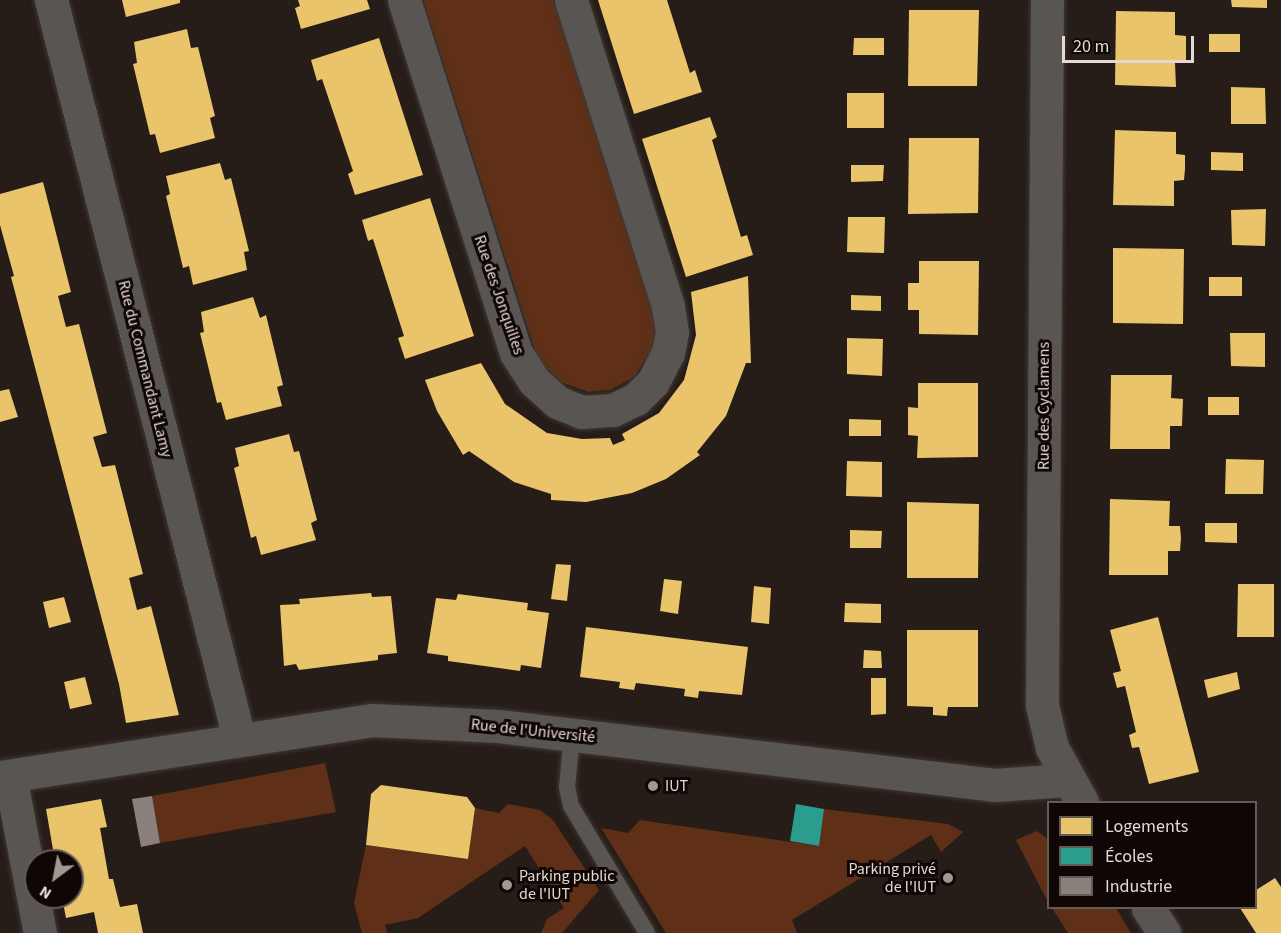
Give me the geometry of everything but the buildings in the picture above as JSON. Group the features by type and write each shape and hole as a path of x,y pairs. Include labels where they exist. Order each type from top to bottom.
{"street":[{"name":"Rue du Commandant Lamy","path":"51,0 239,738"},
{"name":"Rue des Jonquilles","path":"404,0 516,353 534,381 557,402 582,412 613,410 636,399 653,382 668,353 672,332 668,306 571,0"},
{"name":"Rue des Cyclamens","path":"1047,0 1042,705 1052,748 1074,791"},
{"name":"Rue de l'Université","path":"5,777 239,738 372,720 425,720 995,785 1074,791"},
{"path":"5,777 40,933"},
{"path":"1149,909 1164,933"}],"lane":[{"path":"572,735 567,787 571,806 646,933"}],"shaded area":[{"path":"423,0 554,0 655,315 654,347 634,377 610,390 588,392 561,382 538,360"},
{"path":"325,763 336,812 160,843 152,796"},
{"path":"508,804 540,810 553,820 599,890 562,933 541,933 547,919 564,908 525,846 418,918 385,925 387,933 362,933 354,903 366,845 468,859 475,808 499,813"},
{"path":"824,809 948,824 963,832 941,852 931,835 792,920 797,933 666,933 601,828 628,833 640,820 818,846"},
{"path":"1037,831 1047,838 1047,900 1016,840"},
{"path":"1053,909 1117,909 1131,933 1068,933"}],"place":[{"name":"IUT","path":"653,786"},
{"name":"Parking privé de l'IUT","path":"948,878"},
{"name":"Parking public de l'IUT","path":"507,885"}]}
